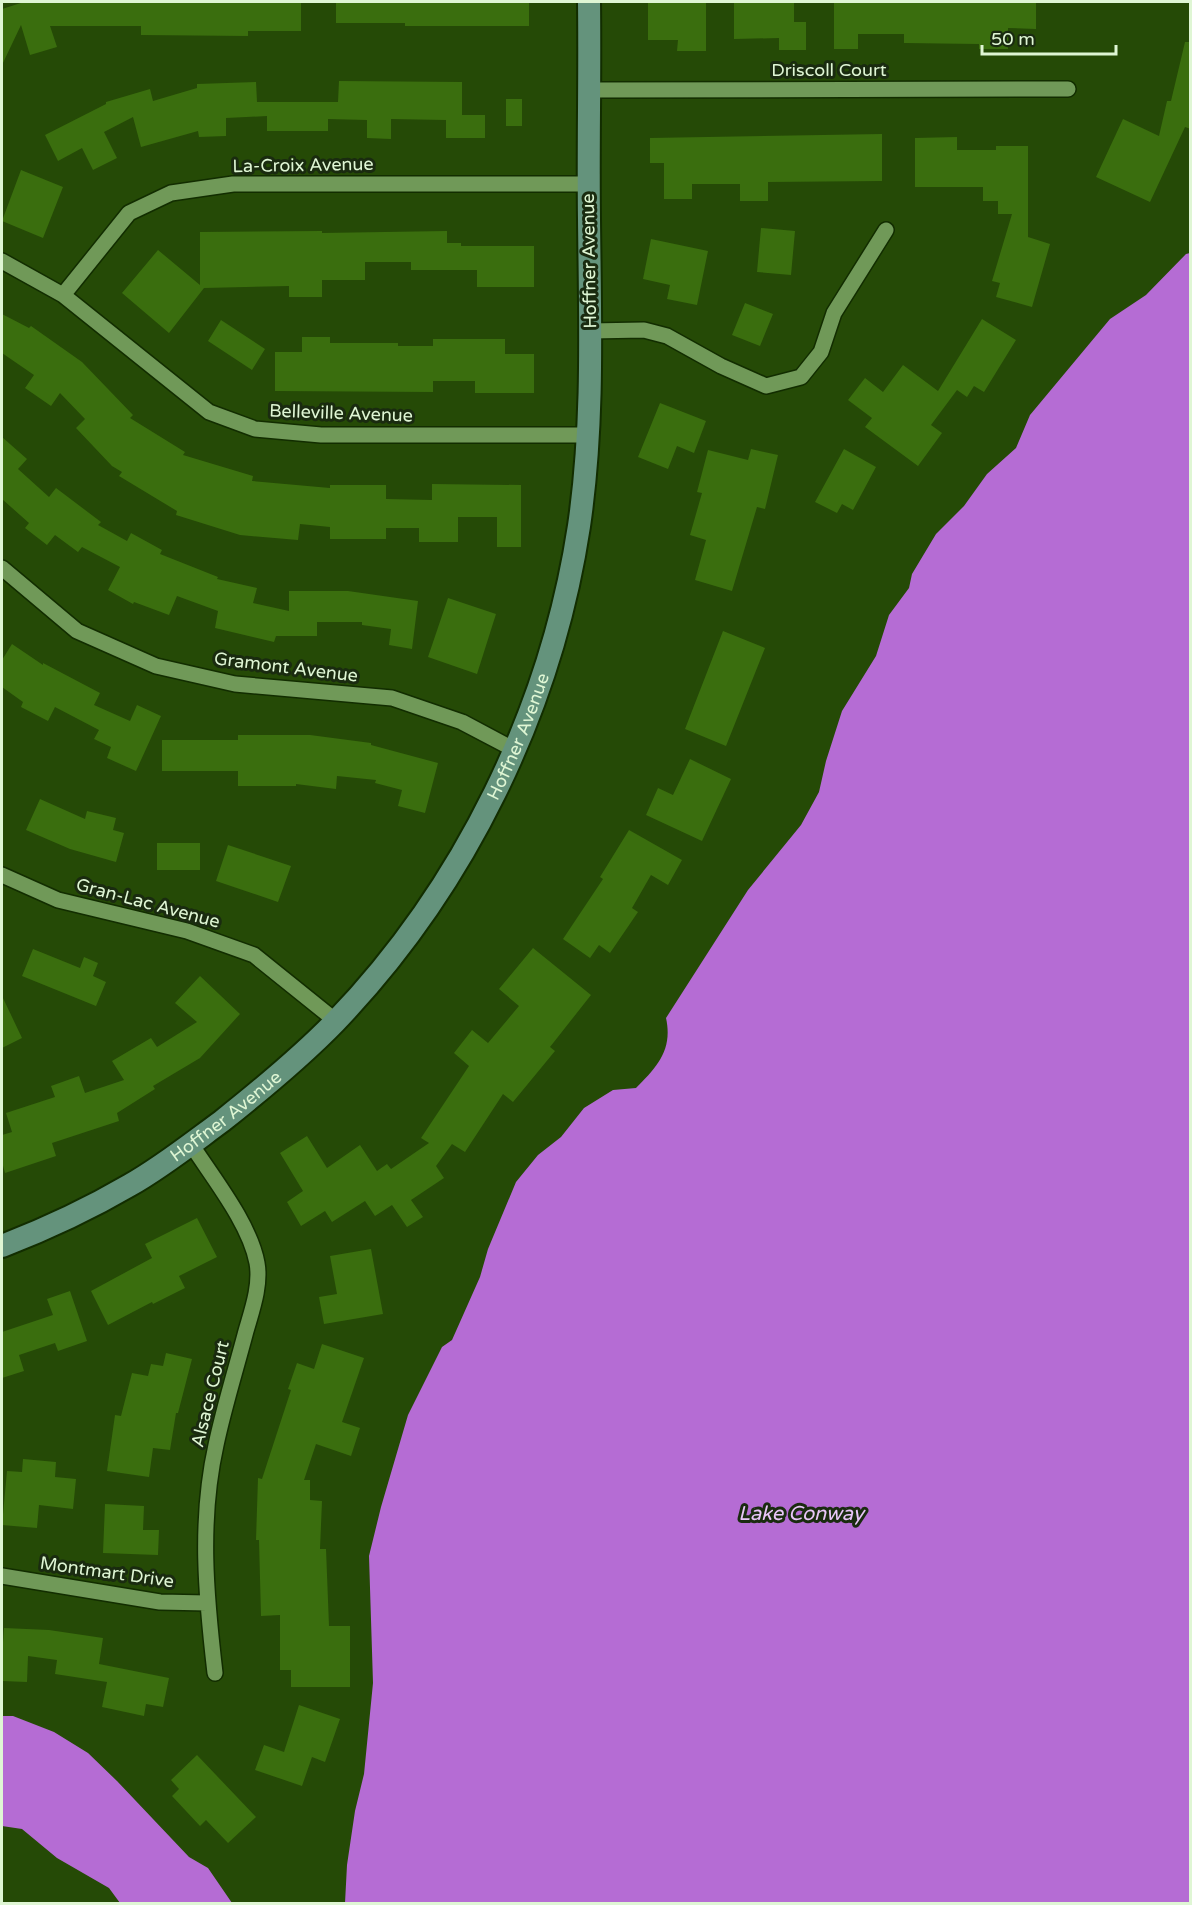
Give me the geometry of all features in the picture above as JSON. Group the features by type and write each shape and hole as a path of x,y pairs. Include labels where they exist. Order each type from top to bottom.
{"main road":[{"name":"Hoffner Avenue","path":"2,1246 79,1213 124,1188 191,1144 289,1066 336,1021 399,948 437,894 484,812 515,750 548,667 568,586 579,523 589,435 589,2"}],"street":[{"name":"Driscoll Court","path":"590,90 1068,89"},
{"name":"La-Croix Avenue","path":"63,295 129,213 171,193 233,184 588,184"},
{"path":"590,331 644,330 667,336 721,366 766,386 801,377 821,352 834,313 886,230"},
{"name":"Belleville Avenue","path":"2,261 63,295 209,412 255,429 321,435 589,435"},
{"name":"Gramont Avenue","path":"2,568 77,631 156,666 235,684 392,698 462,722 515,750"},
{"path":"2,894 6,878"},
{"name":"Gran-Lac Avenue","path":"6,878 58,900 188,931 254,955 336,1021"},
{"name":"Alsace Court","path":"191,1144 248,1232 257,1265 256,1293 216,1446 207,1499 204,1552 215,1672"},
{"name":"Montmart Drive","path":"2,1576 160,1602 207,1603"}],"water":[{"name":"Lake Conway","path":"1190,253 1190,1903 345,1903 347,1865 355,1811 364,1774 373,1683 369,1556 408,1415 442,1347 452,1340 480,1277 488,1249 516,1182 538,1155 561,1137 584,1108 613,1090 636,1088 657,1065 667,1039 666,1018 748,890 801,825 819,792 842,711 876,656 889,615 909,588 912,574 936,534 964,506 987,474 1016,448 1030,415 1110,319 1146,295 1186,254"},
{"path":"2,1716 13,1716 54,1732 88,1753 189,1857 208,1868 232,1903 120,1903 109,1888 57,1858 22,1829 2,1826"}],"building":[{"path":"24,2 301,2 301,31 248,31 248,36 141,35 141,26 50,26 57,47 30,55 21,25 2,65 2,9"},
{"path":"336,2 529,2 529,26 405,26 405,23 336,23"},
{"path":"648,2 706,2 706,51 677,51 678,40 648,40"},
{"path":"734,2 794,2 794,22 806,22 806,50 779,50 779,38 734,39"},
{"path":"834,2 1036,2 1036,29 1008,28 1008,49 979,49 979,44 904,43 904,34 858,34 858,49 834,49"},
{"path":"1185,42 1191,42 1191,129 1185,127 1150,202 1096,177 1123,119 1159,136 1167,101 1171,101"},
{"path":"339,81 462,82 462,115 485,115 485,138 446,138 446,120 391,119 391,139 367,138 367,120 328,119 328,131 267,131 267,116 226,118 226,136 199,137 198,131 141,147 133,117 104,132 117,158 93,170 82,148 58,161 45,135 106,102 150,89 153,101 197,88 197,84 256,82 257,102 338,102"},
{"path":"506,99 522,99 522,126 506,126"},
{"path":"882,134 882,181 768,182 768,201 740,201 740,184 692,184 692,199 664,199 664,163 650,163 650,138"},
{"path":"957,137 957,150 996,150 996,146 1028,146 1028,237 1050,244 1032,307 996,297 1000,283 992,281 1012,214 998,214 998,201 983,201 983,187 915,187 915,138"},
{"path":"21,170 63,187 43,238 2,221"},
{"path":"761,228 795,231 791,275 757,272"},
{"path":"322,231 322,233 447,231 447,243 461,243 461,246 534,246 534,287 477,287 477,270 411,270 411,262 365,262 365,280 322,280 322,297 289,297 289,286 204,288 169,333 122,293 158,250 200,285 200,232"},
{"path":"651,239 708,251 697,305 667,299 670,285 643,279"},
{"path":"745,303 773,314 760,346 732,335"},
{"path":"2,314 29,328 31,326 82,362 133,415 130,418 185,452 183,455 253,476 252,481 330,488 330,485 386,485 386,499 432,500 432,484 521,485 521,547 497,547 497,517 458,517 458,542 419,542 419,528 386,528 386,539 330,539 330,527 300,524 298,540 240,535 176,515 177,511 119,476 122,472 112,466 76,428 85,419 60,393 51,406 25,388 34,375 2,353"},
{"path":"982,319 1016,340 984,392 974,386 967,397 957,390 931,425 942,433 918,466 865,427 872,418 848,400 865,378 883,392 903,365 938,391"},
{"path":"221,320 265,349 252,370 208,341"},
{"path":"302,337 330,337 330,343 398,343 398,346 433,346 433,339 505,339 505,354 534,354 534,393 475,393 475,381 433,381 433,392 275,391 275,352 302,352"},
{"path":"660,403 706,421 694,453 677,446 668,469 638,457"},
{"path":"2,437 27,459 18,469 49,497 56,488 101,522 98,525 127,541 131,533 162,550 160,554 218,577 217,579 257,588 253,603 289,611 289,591 348,591 418,601 412,649 389,645 391,629 362,625 362,622 317,622 317,636 276,636 274,642 215,628 218,611 177,596 169,615 134,602 133,604 108,590 120,567 82,547 78,552 55,535 47,545 25,528 29,523 2,499"},
{"path":"751,449 778,455 765,509 757,507 732,591 695,580 706,540 690,535 702,493 697,492 708,450 748,460"},
{"path":"844,449 876,467 853,510 842,504 837,513 815,502"},
{"path":"448,598 496,614 477,674 428,657"},
{"path":"723,631 765,648 726,746 685,729"},
{"path":"12,644 43,665 43,663 100,693 94,705 130,721 137,705 161,716 136,771 107,758 111,747 94,739 99,730 55,707 48,721 21,707 23,702 2,687 2,660"},
{"path":"238,735 310,735 371,743 371,745 438,763 425,813 398,806 402,790 375,783 376,780 337,776 336,789 296,784 296,786 238,786 238,771 162,771 162,740 238,740"},
{"path":"690,759 731,779 702,841 646,815 658,788 673,795"},
{"path":"40,799 85,819 87,811 116,818 113,830 124,833 116,862 70,849 26,830"},
{"path":"629,830 682,860 668,885 651,875 632,908 638,912 610,953 599,945 590,958 563,939 603,879 600,877"},
{"path":"157,843 200,843 200,870 157,870"},
{"path":"228,845 291,866 278,902 216,881"},
{"path":"533,948 591,995 550,1047 555,1051 513,1102 503,1094 465,1152 452,1144 436,1166 444,1178 411,1200 423,1217 407,1227 392,1205 375,1216 365,1201 332,1222 325,1211 301,1226 287,1202 303,1191 280,1153 307,1136 327,1168 360,1145 377,1171 387,1164 391,1169 429,1143 421,1138 469,1066 454,1053 472,1030 488,1043 519,1006 499,989"},
{"path":"33,949 80,968 84,957 98,963 93,976 106,982 96,1006 22,976"},
{"path":"200,976 240,1014 200,1058 153,1086 155,1089 117,1113 119,1121 52,1143 56,1156 5,1173 2,1162 2,1135 12,1132 6,1113 55,1097 51,1086 79,1076 85,1093 124,1080 112,1061 151,1038 157,1047 197,1022 175,1003"},
{"path":"2,996 22,1038 2,1048"},
{"path":"197,1218 217,1257 179,1276 185,1288 108,1325 91,1291 152,1258 145,1244"},
{"path":"371,1249 383,1314 324,1324 319,1297 337,1294 330,1256"},
{"path":"70,1291 87,1341 58,1351 55,1343 19,1355 24,1371 2,1378 2,1332 53,1315 47,1299"},
{"path":"322,1344 364,1358 342,1422 360,1428 351,1456 316,1444 304,1480 310,1480 310,1500 322,1501 320,1549 326,1549 329,1626 350,1626 350,1687 291,1687 291,1670 280,1670 280,1615 261,1616 259,1540 256,1540 258,1478 262,1479 291,1390 288,1389 297,1363 314,1369"},
{"path":"166,1353 192,1359 178,1413 176,1413 170,1450 153,1448 149,1477 107,1471 115,1415 121,1416 132,1373 148,1376 151,1364 163,1366"},
{"path":"23,1459 56,1462 55,1477 76,1479 73,1509 39,1505 37,1528 2,1525 7,1471 22,1472"},
{"path":"105,1504 144,1506 143,1530 159,1530 158,1555 103,1553"},
{"path":"4,1628 49,1630 103,1638 99,1664 169,1678 163,1707 146,1704 144,1716 102,1707 107,1682 55,1674 57,1660 28,1656 27,1682 2,1681"},
{"path":"299,1705 340,1719 325,1762 312,1757 302,1786 255,1770 264,1745 284,1752"},
{"path":"197,1755 256,1817 228,1843 206,1820 200,1826 172,1796 179,1789 171,1780"}]}
